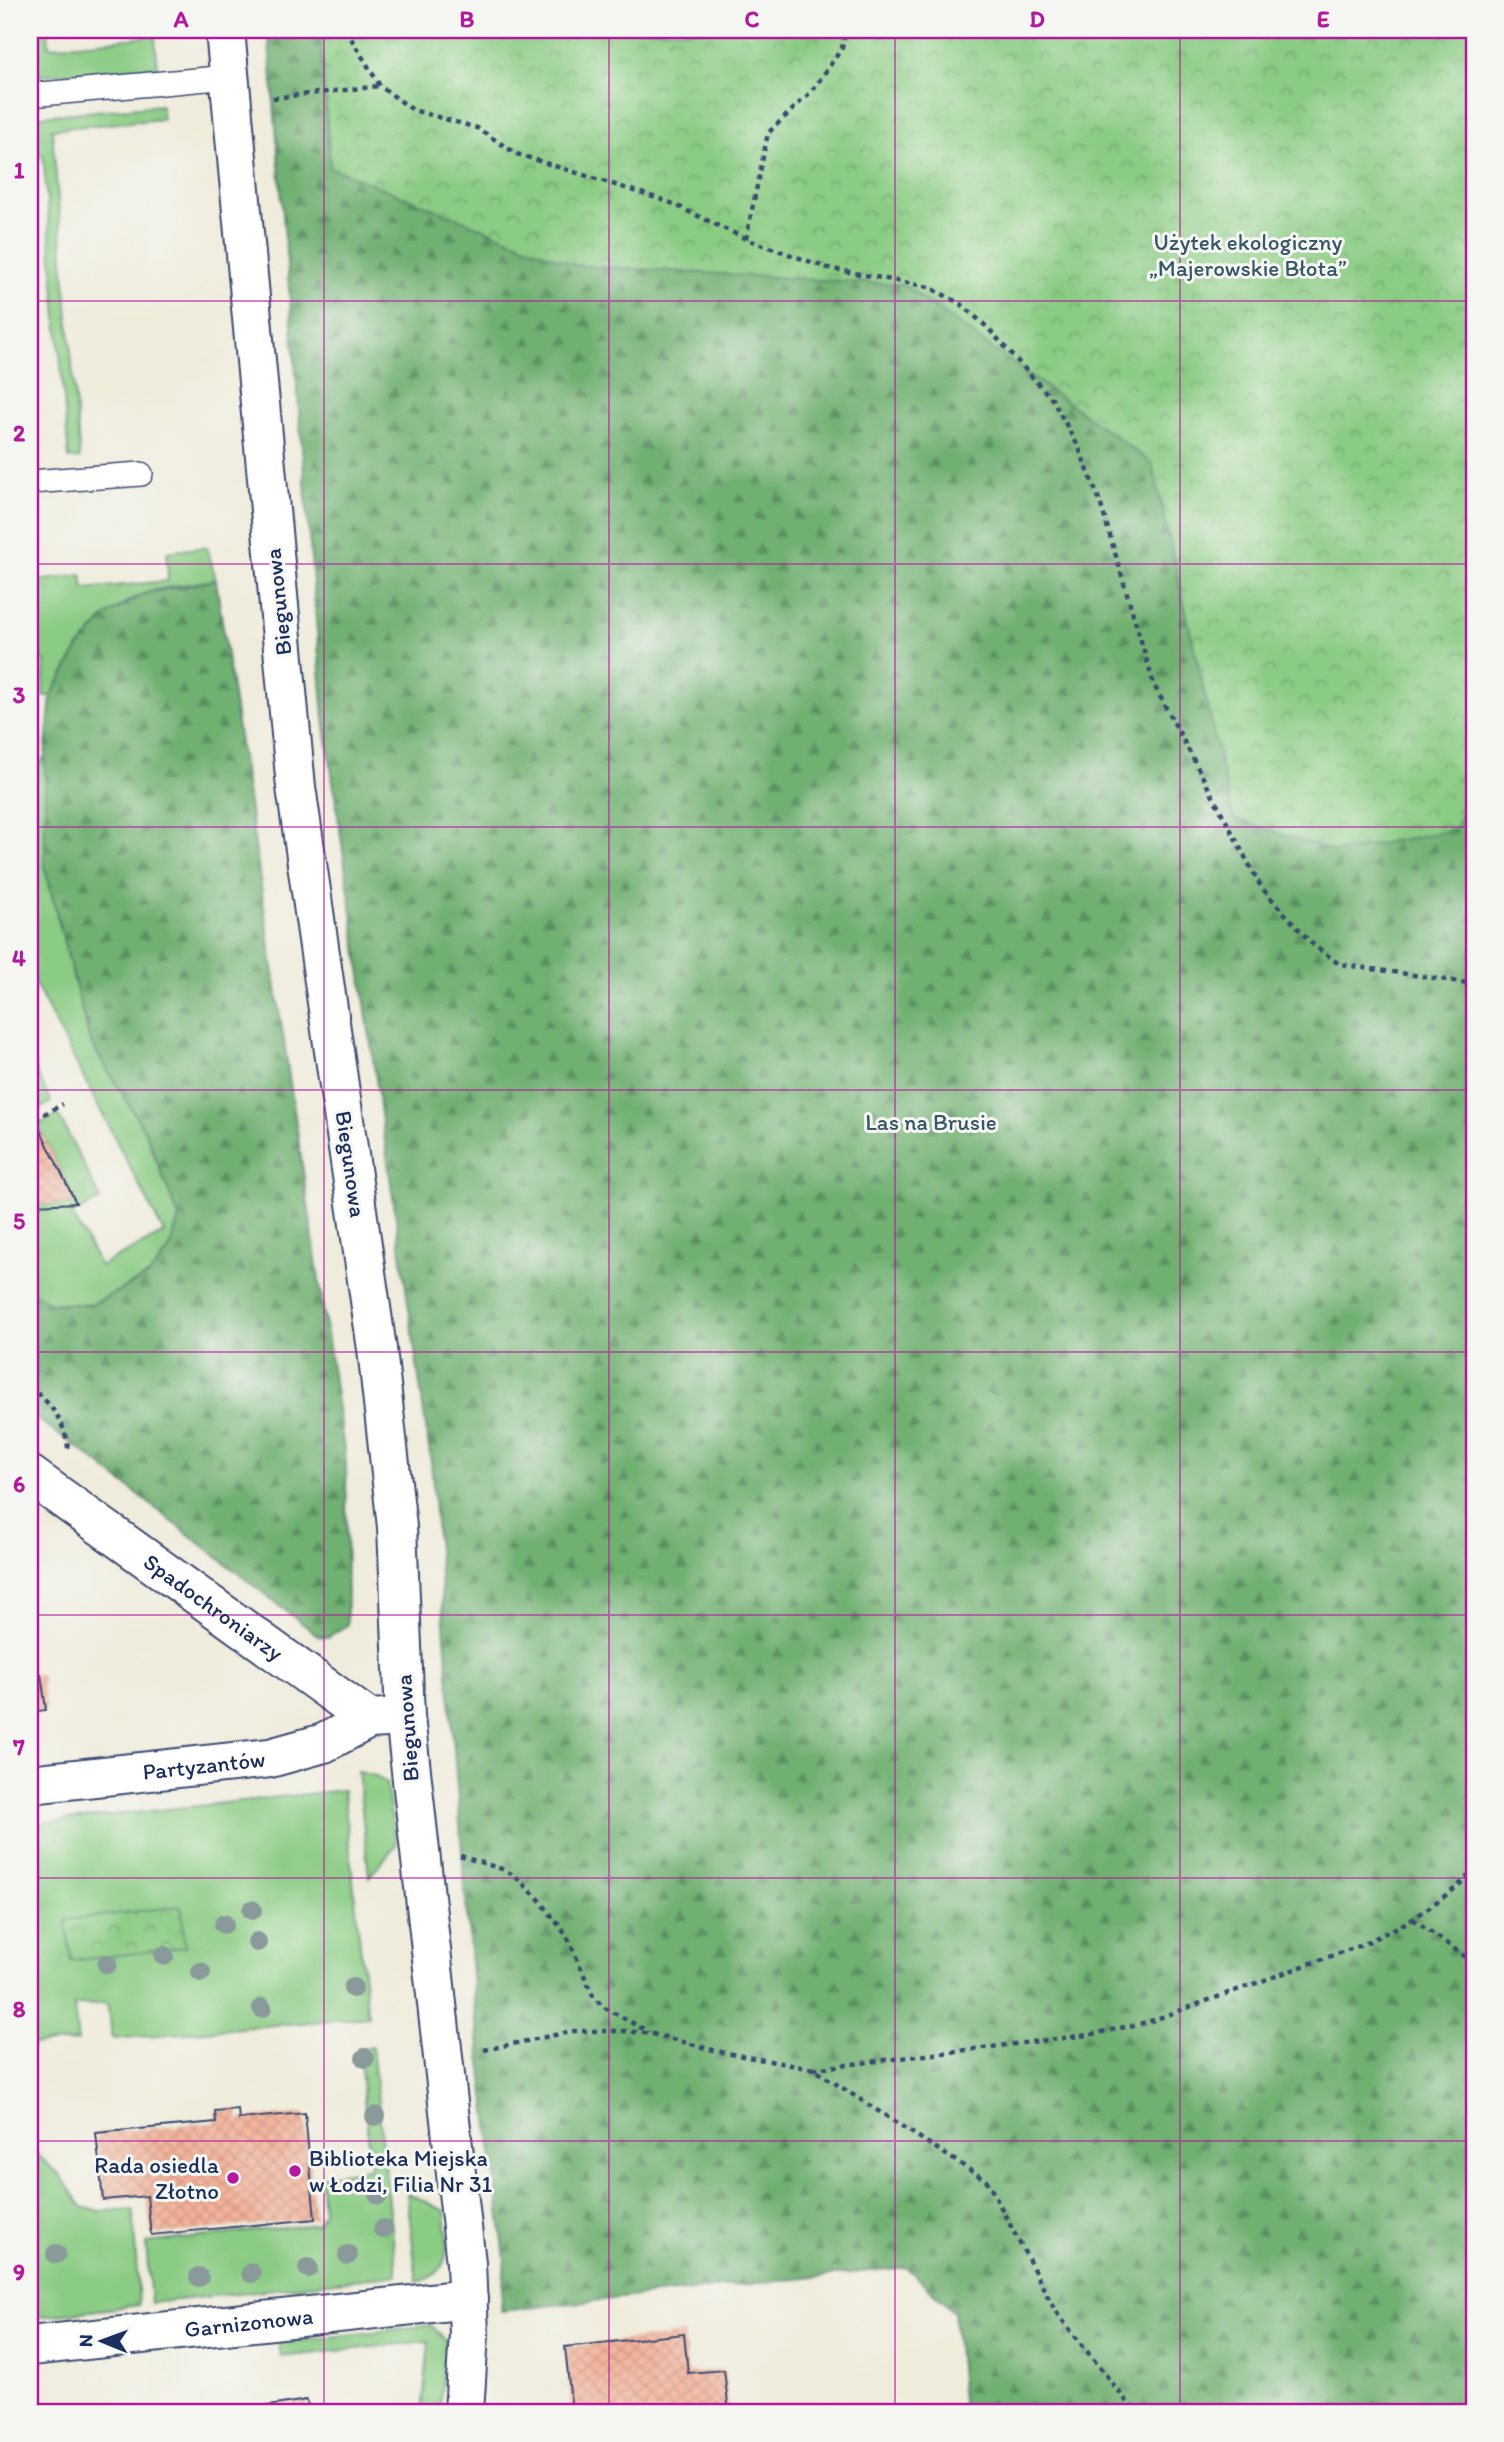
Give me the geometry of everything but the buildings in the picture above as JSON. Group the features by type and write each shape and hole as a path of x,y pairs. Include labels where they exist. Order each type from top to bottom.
{"street":[{"name":"Biegunowa","path":"225,30 296,787 377,1349 397,1527 387,1718 442,2060 468,2299 464,2412"},
{"name":"Spadochroniarzy","path":"30,1475 387,1718"},
{"name":"Partyzantów","path":"30,1784 270,1758 324,1743 387,1718"},
{"name":"Garnizonowa","path":"30,2346 468,2299"}],"lane":[{"path":"30,95 230,90"},
{"path":"30,482 141,474"}],"path":[{"path":"346,30 380,86 413,110 477,128 517,155 670,202 746,239 828,268 929,287 961,304 987,327 1052,400 1079,448 1100,502 1154,685 1261,887 1311,943 1339,964 1474,984"},
{"path":"746,239 768,133 812,91 842,48 846,30"},
{"path":"230,90 380,86"},
{"path":"30,1062 40,1057"},
{"path":"35,1119 64,1104"},
{"path":"30,1386 48,1401 63,1424 68,1448"},
{"path":"452,1853 498,1867 516,1877 539,1899 567,1936 593,1996 604,2007 653,2034"},
{"path":"442,2060 574,2031 653,2034 721,2052 813,2069 1088,2035 1147,2022 1362,1945 1413,1919 1457,1887 1474,1870"},
{"path":"1413,1919 1474,1963"},
{"path":"813,2069 987,2181 1056,2312 1135,2412"}],"green space":[{"path":"30,30 47,30 49,47 155,36 157,67 30,76"},
{"name":"Las na Brusie","path":"268,30 397,30 749,146 1474,661 1474,2412 963,2412 954,2312 906,2267 501,2311 505,2259 475,2014 431,1462 324,719"},
{"name":"Użytek ekologiczny „Majerowskie Błota”","path":"320,30 1474,30 1474,794 1453,830 1335,852 1233,818 1152,463 904,285 574,265 330,167"},
{"path":"161,105 163,119 52,129 80,458 69,459 43,155 30,156 30,117"},
{"path":"207,547 216,580 154,590 115,610 101,622 79,650 51,696 43,696 45,661 30,660 30,582 82,575 84,589 168,581 167,552"},
{"path":"216,580 346,1463 347,1625 328,1637 318,1636 85,1453 30,1414 30,1291 50,1303 91,1305 149,1275 169,1250 179,1218 146,1133 90,1041 45,869 45,756 51,696 79,647 106,616 146,593"},
{"path":"45,756 45,869 90,1041 146,1133 179,1218 169,1250 149,1275 91,1305 50,1303 30,1291 30,1192 35,1205 76,1203 38,1125 58,1114 101,1200 72,1214 100,1266 164,1233 30,974 30,763 40,763"},
{"path":"30,1059 51,1102 32,1113 30,1109"},
{"path":"358,1772 376,1776 386,1783 396,1845 369,1877"},
{"path":"343,1790 368,2017 113,2039 107,2003 74,2006 78,2041 30,2045 30,1824"},
{"path":"181,1906 185,1947 71,1961 66,1920"},
{"path":"372,2047 397,2275 151,2303 146,2243 317,2224 323,2213 320,2177 371,2168 359,2050"},
{"path":"30,2148 60,2175 82,2207 101,2211 133,2209 139,2305 30,2318"},
{"path":"407,2193 445,2211 447,2244 443,2264 438,2272 417,2282"},
{"path":"431,2325 446,2341 439,2412 422,2412 429,2341 281,2357 279,2343"}],"place":[{"name":"Biblioteka Miejska w Łodzi, Filia Nr 31","path":"295,2171"},
{"name":"Rada osiedla Złotno","path":"233,2178"}]}
